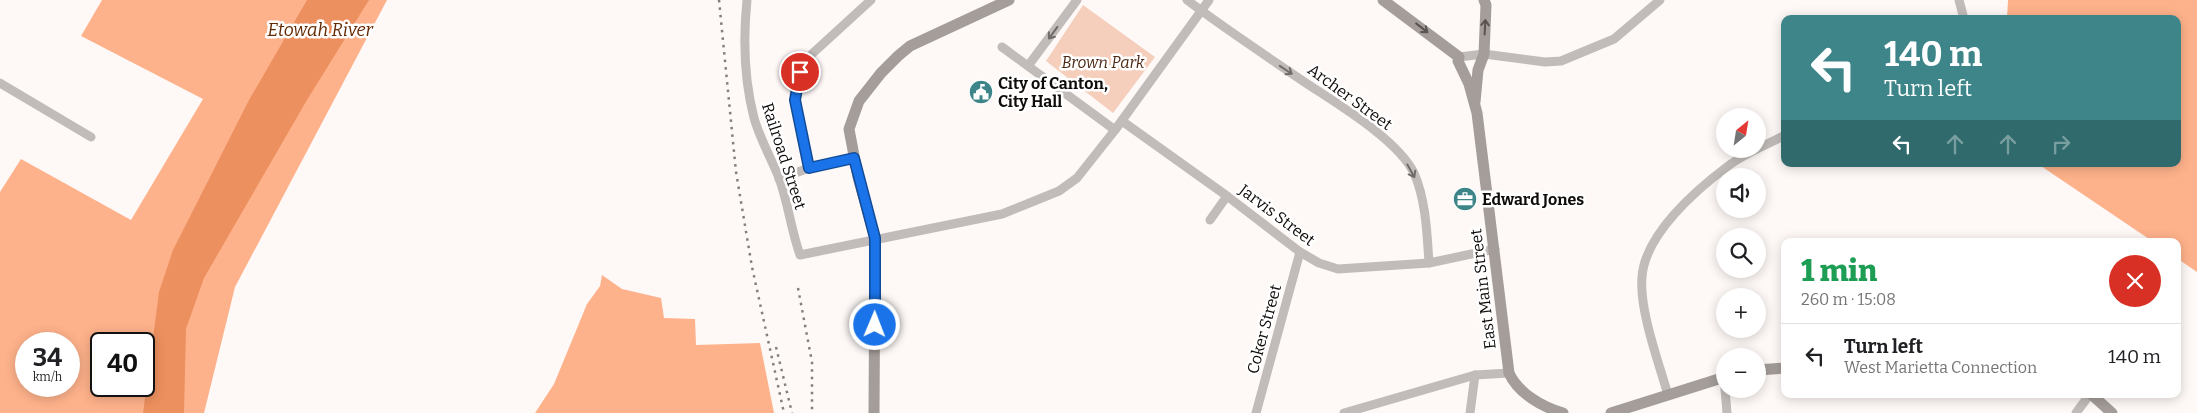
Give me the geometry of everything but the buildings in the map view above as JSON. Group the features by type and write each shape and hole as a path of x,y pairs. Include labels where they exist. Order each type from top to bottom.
{"main road":[{"path":"874,413 875,238 854,158 850,129 856,109 871,84 910,46 1010,0"},
{"path":"1383,0 1459,57"},
{"name":"East Main Street","path":"1484,0 1486,14 1484,54 1478,70 1475,102 1495,249 1509,373"},
{"name":"East Main Street","path":"1459,57 1458,61 1475,102"},
{"path":"1766,369 1781,368"},
{"path":"1509,373 1521,390 1542,404 1563,413"},
{"path":"1611,413 1716,380"},
{"path":"2095,398 2112,413"}],"street":[{"name":"Railroad Street","path":"747,0 745,46 749,96 763,142 779,179 800,255 875,238"},
{"path":"809,168 795,100 800,72 804,63 813,53 871,0"},
{"path":"1028,66 1077,0"},
{"name":"Archer Street","path":"1187,0 1352,115 1388,142 1405,160 1413,172 1420,189 1429,263"},
{"path":"875,238 1002,214 1059,191 1077,178 1115,130 1209,0"},
{"path":"1459,57 1484,54 1545,62 1561,61 1614,39 1660,0"},
{"path":"1959,0 1963,15"},
{"path":"1002,47 1115,130"},
{"path":"0,83 91,137"},
{"name":"Jarvis Street","path":"1122,121 1227,196 1300,252 1319,263 1338,269 1429,263 1495,249"},
{"path":"1668,395 1646,316 1642,277 1650,245 1680,207 1729,165 1781,137"},
{"path":"779,179 809,168 854,158"},
{"path":"1210,220 1227,196"},
{"name":"Coker Street","path":"1256,413 1300,252"},
{"path":"1344,413 1476,375 1509,373"},
{"path":"1470,413 1476,375"},
{"path":"1726,398 1728,413"},
{"path":"2076,413 2088,398"}],"green space":[{"name":"Brown Park","path":"1083,5 1155,57 1113,113 1046,61"}],"shaded area":[{"path":"102,0 387,0 235,287 204,413 0,413 0,192 21,159 131,220 203,99 81,36"},
{"path":"2008,0 2197,0 2197,272 2181,261 2181,238 2148,238 2042,167 2181,167 2181,15 2007,15"},
{"path":"602,275 622,289 661,298 664,318 695,319 696,345 760,343 774,413 535,413 554,384 587,304 600,286"}],"water":[{"name":"Etowah River","path":"307,0 369,0 307,100 204,278 186,329 184,413 143,413 145,397 155,397 154,332 159,292 173,250 249,100"}],"railway":[{"path":"719,0 736,172 752,267 784,413"},
{"path":"798,288 812,362 812,413"},
{"path":"776,347 792,413"}],"place":[{"name":"City of Canton, City Hall","path":"981,92"},
{"name":"Edward Jones","path":"1465,199"}],"route":[{"path":"800,72 795,100 809,168 854,158 875,238 875,325"}]}
